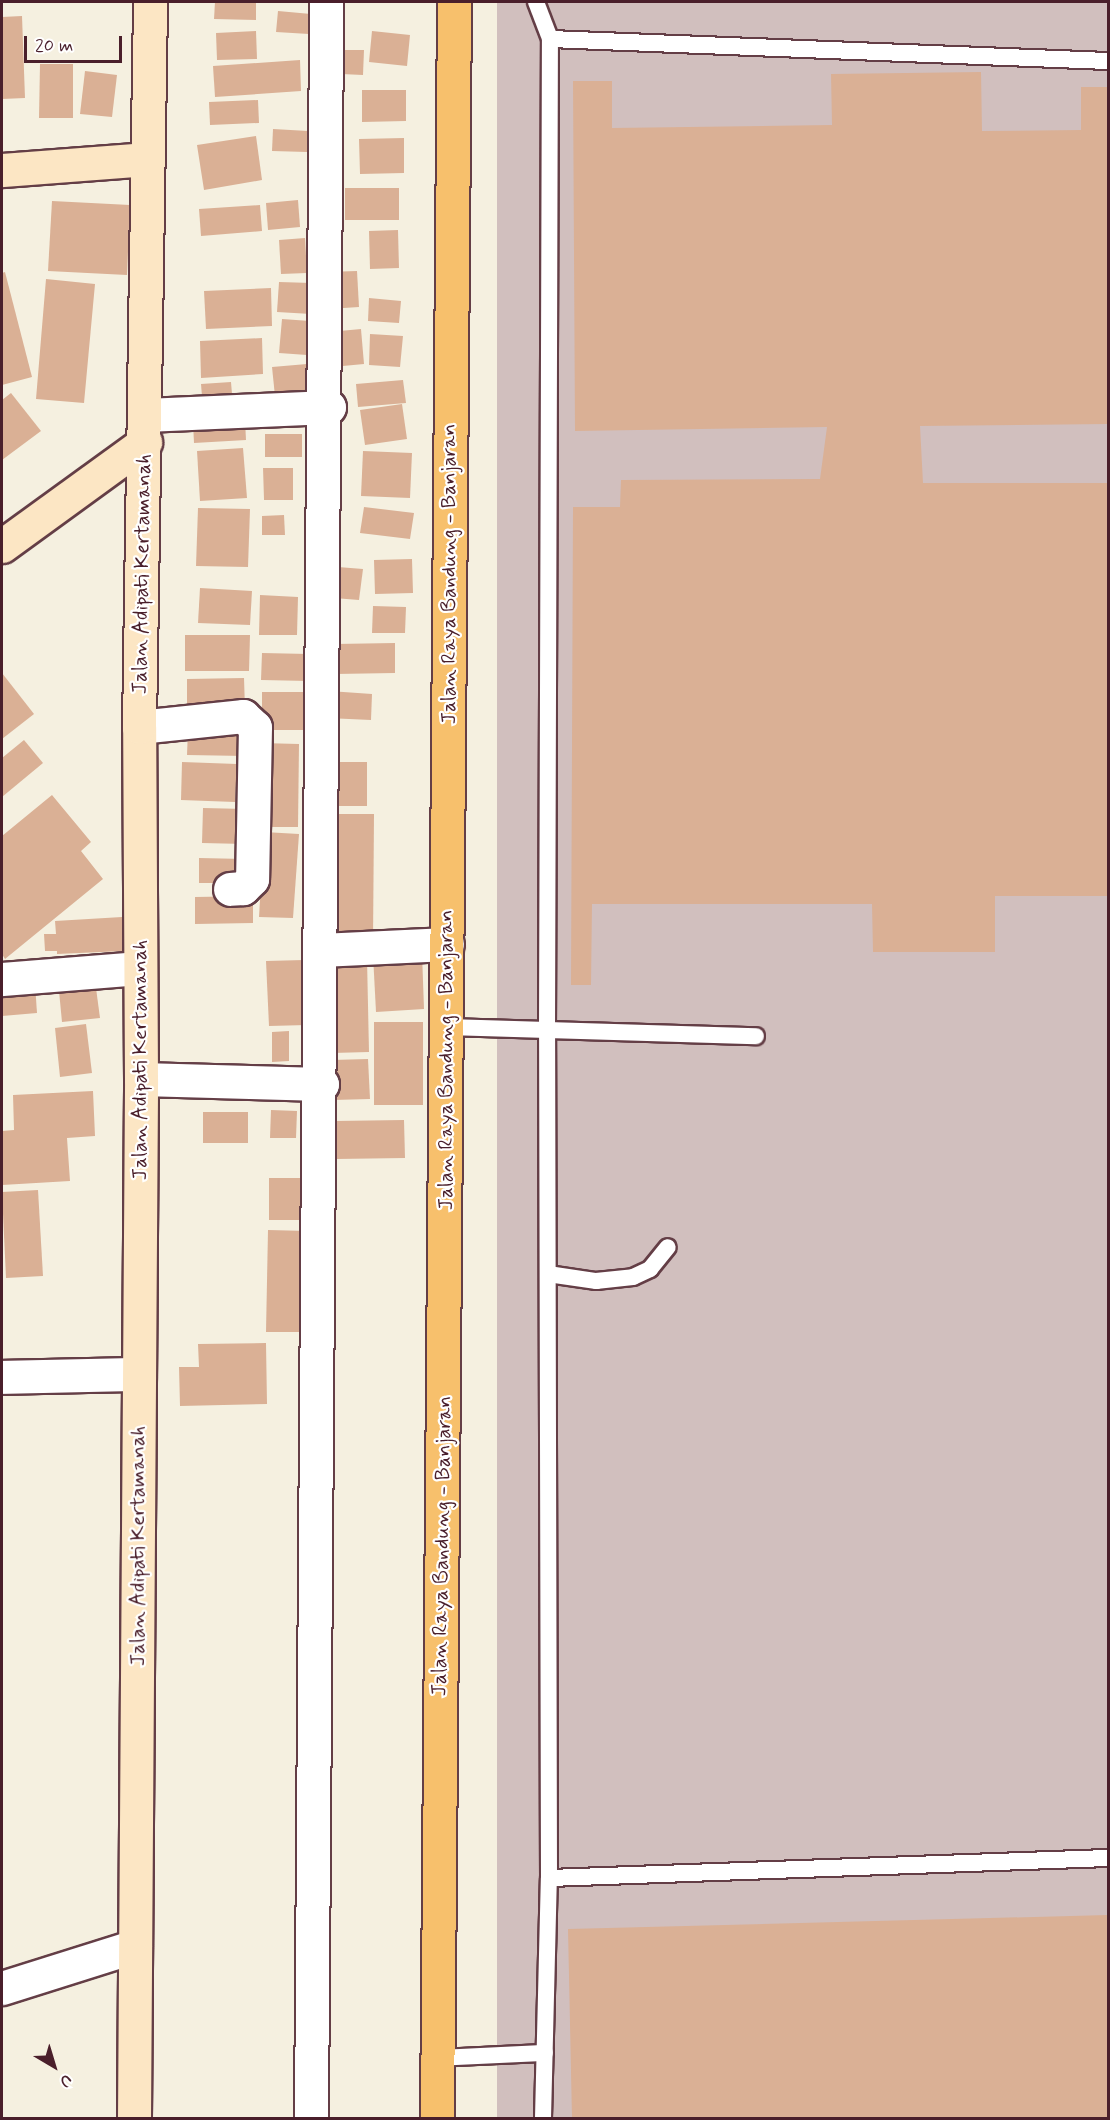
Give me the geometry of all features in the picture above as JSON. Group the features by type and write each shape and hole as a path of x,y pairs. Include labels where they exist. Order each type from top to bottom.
{"main road":[{"name":"Jalan Adipati Kertamanah","path":"134,2118 141,1079 140,727 150,2"},
{"name":"Jalan Raya Bandung - Banjaran","path":"437,2118 454,2"},
{"path":"2,170 148,159"},
{"path":"2,546 145,428"}],"street":[{"path":"311,2118 326,2"},
{"path":"145,428 329,407 323,407"},
{"path":"140,727 243,716 255,727 252,879 243,888 230,889"},
{"path":"321,950 447,944"},
{"path":"2,979 139,968"},
{"path":"141,1079 322,1084 317,1085"},
{"path":"2,1377 139,1374"},
{"path":"2,1988 135,1946"}],"lane":[{"path":"536,2 550,39 547,1029 549,1878 543,2118"},
{"path":"550,39 1108,61"},
{"path":"447,1027 756,1036"},
{"path":"548,1274 596,1281 633,1277 650,1269 668,1247"},
{"path":"549,1878 1108,1858"},
{"path":"436,2058 544,2053"}],"shaded area":[{"path":"497,2 1108,2 1108,2118 497,2118"}],"building":[{"path":"215,2 256,2 256,20 214,19"},
{"path":"278,11 311,14 309,34 276,32"},
{"path":"22,16 25,98 2,99 2,17"},
{"path":"256,31 257,59 217,60 216,33"},
{"path":"372,31 410,35 407,66 369,62"},
{"path":"342,50 364,50 363,75 341,74"},
{"path":"300,60 301,91 215,97 213,66"},
{"path":"40,64 73,64 73,118 39,118"},
{"path":"85,71 117,75 112,117 80,114"},
{"path":"981,72 982,131 1081,130 1081,87 1108,87 1108,424 920,426 923,483 1108,483 1108,896 995,896 995,952 873,952 872,904 592,904 591,985 571,985 573,507 620,507 621,480 820,479 827,427 575,431 573,81 612,81 612,128 832,125 831,74"},
{"path":"362,90 406,90 406,121 362,122"},
{"path":"258,100 259,123 210,125 209,102"},
{"path":"273,129 308,131 307,152 272,151"},
{"path":"256,136 262,180 204,190 197,145"},
{"path":"404,138 404,173 360,174 359,139"},
{"path":"345,188 399,188 399,220 345,220"},
{"path":"298,200 300,227 268,230 266,203"},
{"path":"52,201 130,205 127,275 48,271"},
{"path":"260,205 262,231 201,236 199,209"},
{"path":"398,230 399,268 370,269 369,231"},
{"path":"305,238 307,273 281,274 279,240"},
{"path":"357,271 359,307 328,309 326,272"},
{"path":"5,272 32,377 2,385 2,273"},
{"path":"46,279 95,284 84,403 36,399"},
{"path":"279,282 312,283 311,314 277,312"},
{"path":"271,288 272,326 206,329 204,291"},
{"path":"369,298 401,301 399,323 368,321"},
{"path":"282,319 310,321 307,355 279,353"},
{"path":"361,329 364,364 332,367 329,332"},
{"path":"370,334 403,336 400,367 369,365"},
{"path":"262,338 263,374 201,378 200,341"},
{"path":"307,364 311,402 276,406 272,367"},
{"path":"403,380 406,403 358,407 356,384"},
{"path":"231,382 233,406 203,409 201,384"},
{"path":"11,393 41,431 2,460 2,400"},
{"path":"402,404 407,439 365,445 360,410"},
{"path":"245,420 246,440 194,443 193,423"},
{"path":"265,434 302,434 302,457 265,457"},
{"path":"243,448 247,498 200,501 197,451"},
{"path":"363,451 412,453 410,498 361,496"},
{"path":"263,468 293,468 293,500 264,500"},
{"path":"364,507 414,513 410,539 360,533"},
{"path":"198,508 250,509 248,567 196,566"},
{"path":"284,515 285,535 262,535 262,516"},
{"path":"412,559 413,593 375,594 374,560"},
{"path":"338,567 363,569 359,600 334,598"},
{"path":"200,588 252,591 250,625 198,623"},
{"path":"260,595 298,597 297,635 259,635"},
{"path":"373,606 406,607 405,633 372,633"},
{"path":"185,635 250,635 249,671 185,671"},
{"path":"395,643 395,673 335,674 335,644"},
{"path":"262,653 309,654 309,681 261,680"},
{"path":"2,673 34,714 2,739"},
{"path":"244,678 245,710 187,712 187,679"},
{"path":"329,691 372,694 371,720 327,718"},
{"path":"262,692 306,692 306,730 262,730"},
{"path":"188,729 246,730 245,756 187,755"},
{"path":"24,740 43,763 2,797 2,758"},
{"path":"261,743 299,744 298,827 260,827"},
{"path":"182,762 237,764 235,802 181,800"},
{"path":"327,762 367,762 367,806 327,806"},
{"path":"52,795 91,842 81,851 103,879 5,959 2,954 2,836"},
{"path":"203,808 246,809 245,844 202,843"},
{"path":"329,814 374,814 373,942 328,942"},
{"path":"264,832 299,834 293,918 259,917"},
{"path":"199,858 245,859 245,883 199,883"},
{"path":"253,896 253,923 195,924 195,897"},
{"path":"122,917 123,951 57,954 57,951 45,951 44,934 56,934 55,921"},
{"path":"422,953 424,1009 376,1012 373,955"},
{"path":"367,958 369,1052 332,1053 330,959"},
{"path":"304,960 307,1025 269,1026 266,961"},
{"path":"35,984 37,1013 2,1016 2,986"},
{"path":"96,988 100,1018 62,1022 59,991"},
{"path":"374,1022 423,1022 423,1105 374,1105"},
{"path":"86,1024 92,1073 60,1077 55,1028"},
{"path":"289,1031 289,1061 272,1062 272,1032"},
{"path":"368,1059 370,1099 333,1100 332,1060"},
{"path":"93,1091 95,1136 67,1138 70,1181 2,1185 2,1131 14,1130 13,1095"},
{"path":"271,1110 297,1111 296,1138 270,1138"},
{"path":"203,1112 248,1112 248,1143 203,1143"},
{"path":"404,1120 405,1158 336,1159 335,1121"},
{"path":"269,1178 310,1178 310,1220 269,1220"},
{"path":"38,1190 43,1276 6,1278 2,1192"},
{"path":"268,1230 308,1231 306,1332 266,1332"},
{"path":"266,1343 267,1404 180,1406 179,1367 199,1367 198,1344"},
{"path":"1108,1915 1108,2118 572,2118 568,1929"}]}
